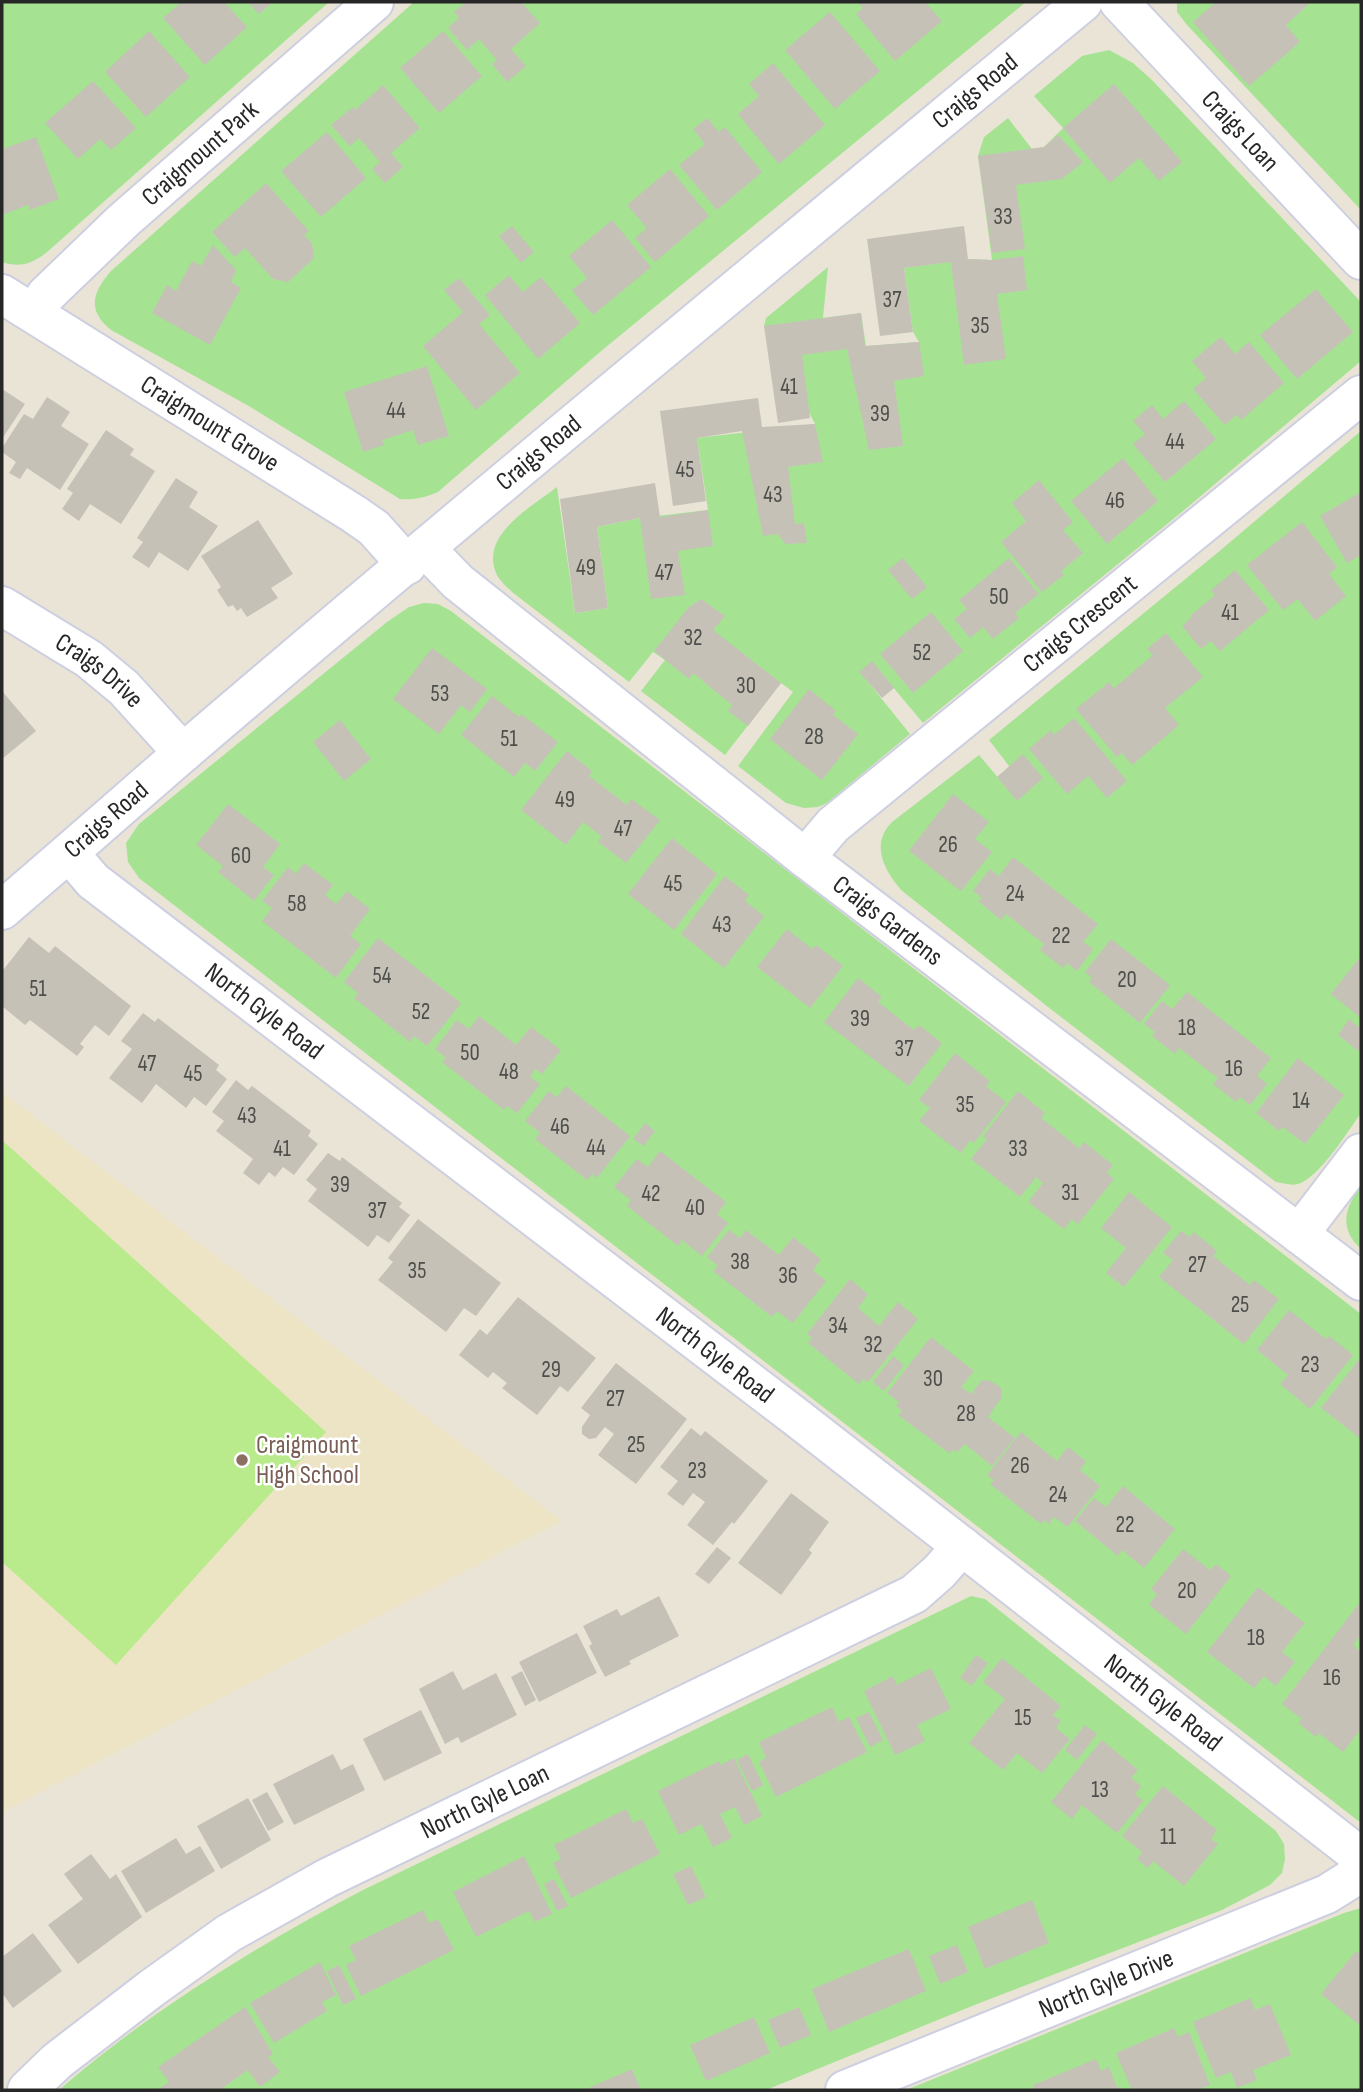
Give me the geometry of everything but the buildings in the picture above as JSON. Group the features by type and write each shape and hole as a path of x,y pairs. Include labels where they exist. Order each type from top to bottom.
{"street":[{"name":"Craigmount Park","path":"34,313 46,295 124,220 374,2"},
{"name":"Craigs Road","path":"2,910 183,753 768,261 1083,2"},
{"name":"Craigs Loan","path":"1119,2 1361,260"},
{"name":"Craigmount Grove","path":"2,294 354,514 416,557"},
{"name":"Craigs Crescent","path":"805,858 832,825 1361,395"},
{"name":"Craigs Gardens","path":"416,557 458,582 805,858 1361,1281"},
{"name":"Craigs Drive","path":"2,606 89,659 124,688 183,753"},
{"name":"North Gyle Road","path":"69,853 104,890 962,1546 1361,1857"},
{"path":"1299,1234 1361,1153"},
{"name":"North Gyle Loan","path":"27,2090 57,2061 152,1987 229,1934 327,1878 914,1594 939,1572 962,1546"},
{"name":"North Gyle Drive","path":"845,2090 1327,1894 1351,1879 1361,1867"}],"shaded area":[{"name":"Craigmount High School","path":"2,1092 562,1521 2,1812"}],"green space":[{"path":"2,2 329,2 46,253 20,265 2,262"},
{"path":"414,2 1026,2 600,352 438,492 419,498 400,499 247,405 111,330 98,315 95,301 96,294 111,271"},
{"path":"1177,2 1361,2 1361,210 1187,25 1177,12"},
{"path":"1109,50 1133,63 1152,80 1361,302 1361,361 1183,511 923,723 872,662 860,672 910,734 827,803 804,808 786,803 738,766 793,692 781,683 725,755 641,691 665,660 653,652 629,682 506,586 497,575 493,561 495,548 510,524 557,487 575,613 608,608 597,527 640,518 708,510 697,438 815,424 764,326 766,318 828,267 823,318 861,313 866,346 919,342 913,332 904,268 968,259 992,260 978,156 984,137 1008,118 1032,149 1044,147 1063,128 1034,96 1082,56"},
{"path":"1361,431 1361,1113 1315,1173 1298,1184 1290,1185 1276,1182 901,890 889,874 881,848 885,830 892,822 979,755 1017,800 1009,766 989,740"},
{"path":"424,603 438,604 451,611 1361,1314 1361,1823 139,878 128,862 126,843 139,824 387,622 409,607"},
{"path":"2,1140 326,1432 116,1665 2,1562"},
{"path":"1361,1186 1361,1249 1349,1233 1346,1218 1351,1202"},
{"path":"971,1596 985,1599 1276,1831 1284,1844 1282,1873 1270,1885 1222,1910 977,2004 766,2090 59,2090 130,2033 205,1981 323,1911"},
{"path":"1361,1908 1361,2090 906,2090 1344,1913"}],"place":[{"name":"Craigmount High School","path":"242,1460"}]}
